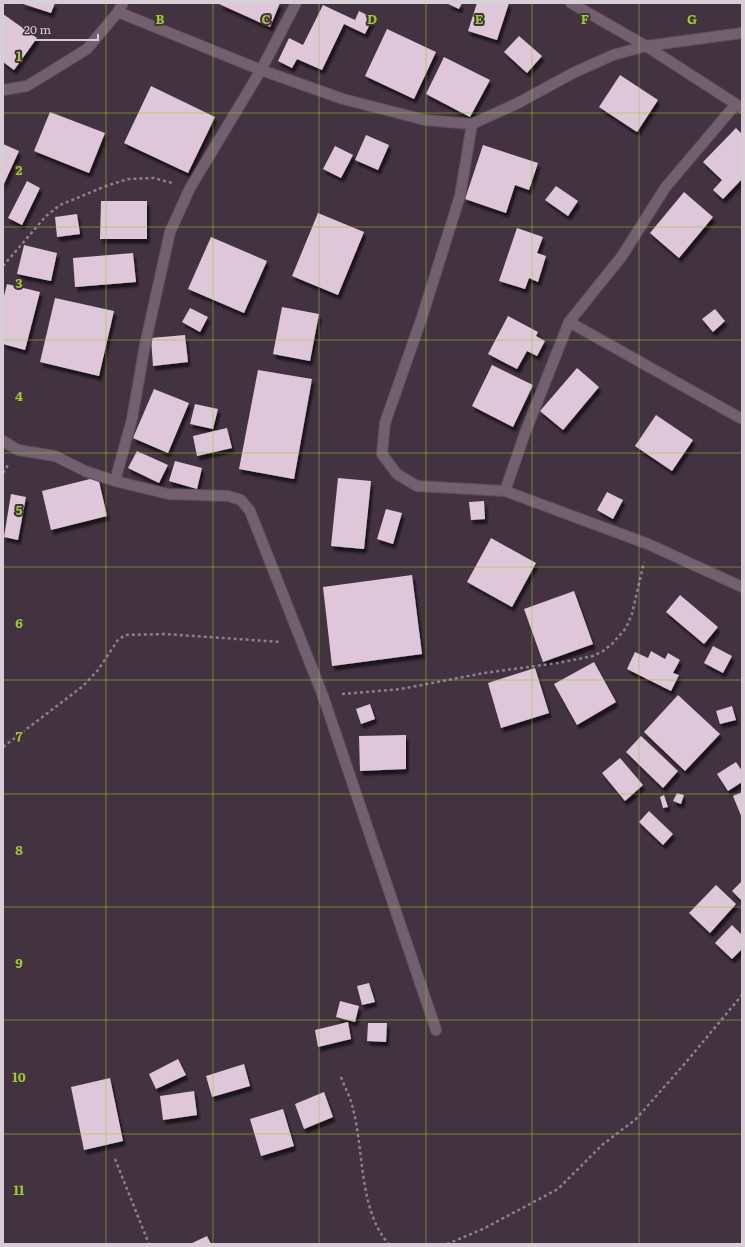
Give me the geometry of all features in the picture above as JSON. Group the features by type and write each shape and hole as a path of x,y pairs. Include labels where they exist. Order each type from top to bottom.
{"street":[{"path":"115,481 132,419 147,337 170,232 190,188 261,70 296,3"},
{"path":"505,491 525,433 569,322 622,256 665,188 739,106 646,46 571,3"},
{"path":"3,90 27,86 87,49 121,8 261,70 351,101 425,120 472,124 518,103 573,73 613,55 646,46 742,33"},
{"path":"472,124 460,196 422,317 385,423 382,454 397,474 417,486 505,491 648,544 742,587"},
{"path":"569,322 742,419"},
{"path":"3,441 18,450 55,456 85,471 115,481 168,494 228,496 241,500 250,511 323,696 436,1030"}],"path":[{"path":"3,266 46,216 60,205 106,186 128,179 154,178 190,188"},
{"path":"323,696 401,689 484,673 558,663 593,656 612,644 626,628 632,614 648,544"},
{"path":"3,747 83,686 98,670 118,640 125,635 165,634 303,644"},
{"path":"447,1244 483,1229 558,1189 602,1145 636,1119 742,995"},
{"path":"341,1077 353,1109 369,1207 382,1236 389,1244"},
{"path":"115,1159 149,1244"}],"building":[{"path":"20,3 55,3 51,13"},
{"path":"280,3 270,27 219,4"},
{"path":"446,3 462,3 459,9"},
{"path":"477,3 509,3 497,40 468,31"},
{"path":"323,5 355,20 359,11 373,18 365,34 344,24 322,70 297,59 292,68 278,61 289,38 303,45"},
{"path":"3,14 37,38 14,70 3,62"},
{"path":"387,29 436,52 414,99 365,76"},
{"path":"519,36 542,56 527,73 504,52"},
{"path":"444,57 490,80 470,117 426,94"},
{"path":"620,75 658,100 637,132 599,107"},
{"path":"151,86 215,117 188,173 124,143"},
{"path":"50,112 105,133 89,173 34,151"},
{"path":"736,128 742,134 742,179 723,199 713,190 722,180 703,162"},
{"path":"366,135 389,145 378,170 355,160"},
{"path":"3,144 19,151 3,186"},
{"path":"483,145 538,163 529,190 515,185 506,213 465,199"},
{"path":"335,146 353,155 341,178 323,169"},
{"path":"27,181 40,188 22,225 8,218"},
{"path":"556,186 578,201 568,216 545,200"},
{"path":"684,192 713,217 679,258 650,233"},
{"path":"101,201 147,201 147,239 100,239"},
{"path":"318,213 364,232 338,295 292,276"},
{"path":"77,214 80,234 57,237 55,217"},
{"path":"517,228 543,237 537,253 546,256 538,282 529,278 525,289 499,281"},
{"path":"211,237 267,261 244,313 188,289"},
{"path":"24,245 57,253 51,281 17,274"},
{"path":"133,253 136,282 75,287 73,258"},
{"path":"7,284 40,292 25,350 3,344 3,300"},
{"path":"55,298 114,311 99,376 40,362"},
{"path":"282,307 319,314 310,361 273,354"},
{"path":"190,308 208,317 200,332 182,322"},
{"path":"715,309 725,321 713,332 702,319"},
{"path":"508,316 538,332 536,336 545,341 537,356 527,351 517,369 488,354"},
{"path":"185,335 188,362 153,366 151,338"},
{"path":"492,365 533,385 513,427 472,406"},
{"path":"577,368 599,387 563,430 540,411"},
{"path":"258,370 312,379 294,479 239,469"},
{"path":"154,389 189,403 168,453 133,438"},
{"path":"195,404 218,409 213,429 190,424"},
{"path":"656,415 693,440 672,471 635,446"},
{"path":"227,428 232,448 197,456 193,436"},
{"path":"137,451 168,465 159,483 128,468"},
{"path":"175,461 202,468 197,489 169,481"},
{"path":"98,477 107,516 51,530 42,491"},
{"path":"338,478 371,481 364,549 331,546"},
{"path":"607,492 623,500 613,519 597,510"},
{"path":"11,494 26,497 18,540 4,537"},
{"path":"484,501 485,519 471,520 469,502"},
{"path":"386,509 402,513 393,544 377,539"},
{"path":"491,538 536,563 512,607 467,582"},
{"path":"412,575 422,654 332,666 323,587"},
{"path":"574,591 593,644 543,662 524,609"},
{"path":"680,595 718,627 704,644 666,612"},
{"path":"713,646 732,656 723,673 704,663"},
{"path":"651,651 665,659 668,653 680,660 673,673 679,675 671,691 627,669 635,652 648,658"},
{"path":"594,662 616,702 577,725 554,684"},
{"path":"535,668 549,713 501,728 488,683"},
{"path":"678,695 720,734 685,771 644,732"},
{"path":"370,704 375,719 361,724 356,709"},
{"path":"732,706 736,720 720,724 716,711"},
{"path":"406,735 406,769 360,771 359,736"},
{"path":"641,736 678,771 663,788 626,752"},
{"path":"620,758 643,785 625,801 602,773"},
{"path":"736,762 742,771 742,782 728,791 717,774"},
{"path":"742,792 742,818 733,796"},
{"path":"677,793 684,795 681,804 673,801"},
{"path":"664,795 668,807 663,808 660,797"},
{"path":"649,811 673,834 663,845 639,822"},
{"path":"742,881 742,901 732,891"},
{"path":"716,885 736,904 710,933 689,913"},
{"path":"732,925 742,935 742,949 732,959 715,943"},
{"path":"369,983 375,1002 362,1005 357,986"},
{"path":"340,1001 359,1006 355,1022 336,1017"},
{"path":"348,1022 351,1039 318,1047 315,1030"},
{"path":"368,1023 387,1023 386,1042 367,1041"},
{"path":"178,1059 186,1075 156,1089 149,1074"},
{"path":"244,1064 250,1086 212,1097 206,1076"},
{"path":"110,1078 123,1141 84,1150 71,1087"},
{"path":"194,1091 197,1115 163,1120 160,1096"},
{"path":"324,1092 333,1117 304,1129 295,1104"},
{"path":"283,1109 294,1146 261,1156 250,1119"},
{"path":"207,1236 211,1244 190,1244"}]}
